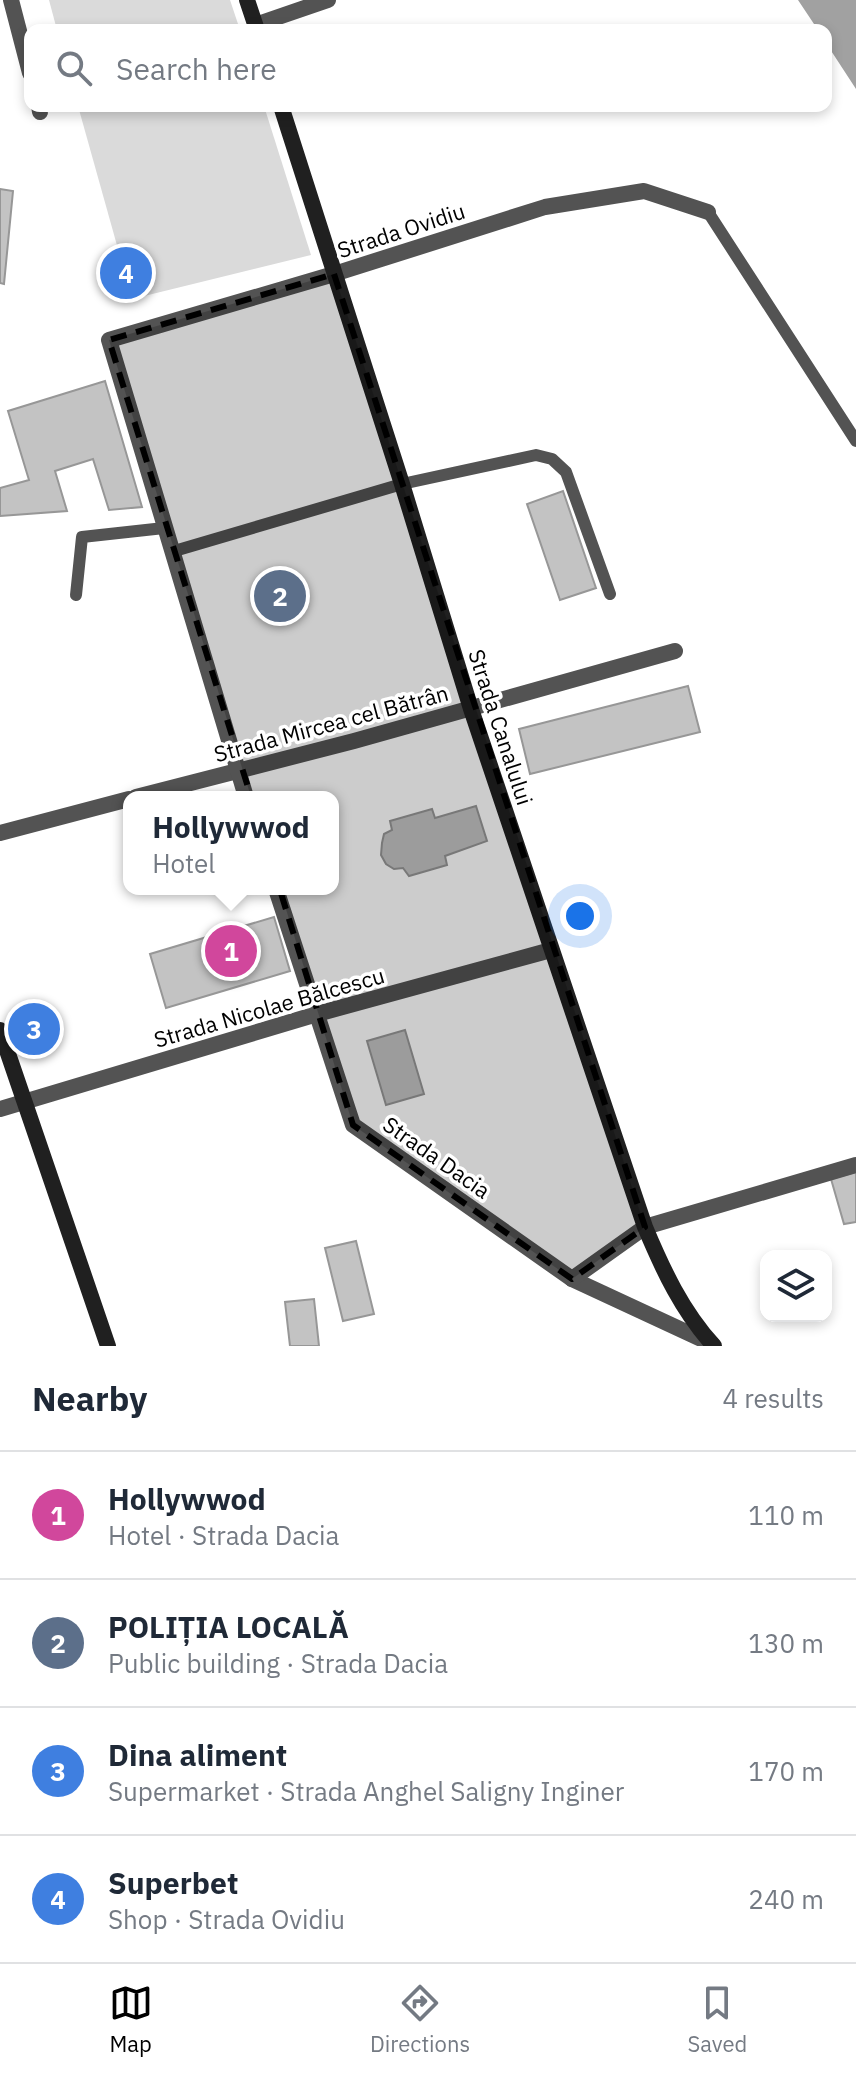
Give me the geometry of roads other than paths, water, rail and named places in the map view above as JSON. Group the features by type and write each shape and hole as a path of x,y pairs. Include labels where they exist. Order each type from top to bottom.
{"street":[{"path":"11,0 24,50"},
{"path":"247,0 255,24"},
{"path":"266,24 328,0"},
{"name":"Strada Canalului","path":"283,112 471,709 645,1227 675,1293 711,1345"},
{"name":"Strada Ovidiu","path":"164,528 109,340 334,274 545,207 644,191 708,212"},
{"path":"164,528 244,791"},
{"name":"Strada Mircea cel Bătrân","path":"159,791 471,709 675,651"},
{"path":"0,833 123,801"},
{"name":"Strada Dacia","path":"278,895 353,1125 572,1279 711,1345"},
{"name":"Strada Nicolae Bălcescu","path":"0,1109 317,1014 551,950"},
{"path":"0,1030 108,1346"},
{"path":"572,1279 645,1227 856,1165"}],"lane":[{"path":"708,212 856,441"},
{"path":"171,552 402,484 536,455 552,459 566,472 610,594"},
{"path":"76,595 82,537 164,528"}],"place":[{"name":"Superbet","path":"126,273"},
{"name":"POLIȚIA LOCALĂ","path":"280,596"},
{"name":"Hollywwod","path":"231,951"},
{"name":"Dina aliment","path":"34,1029"}]}
